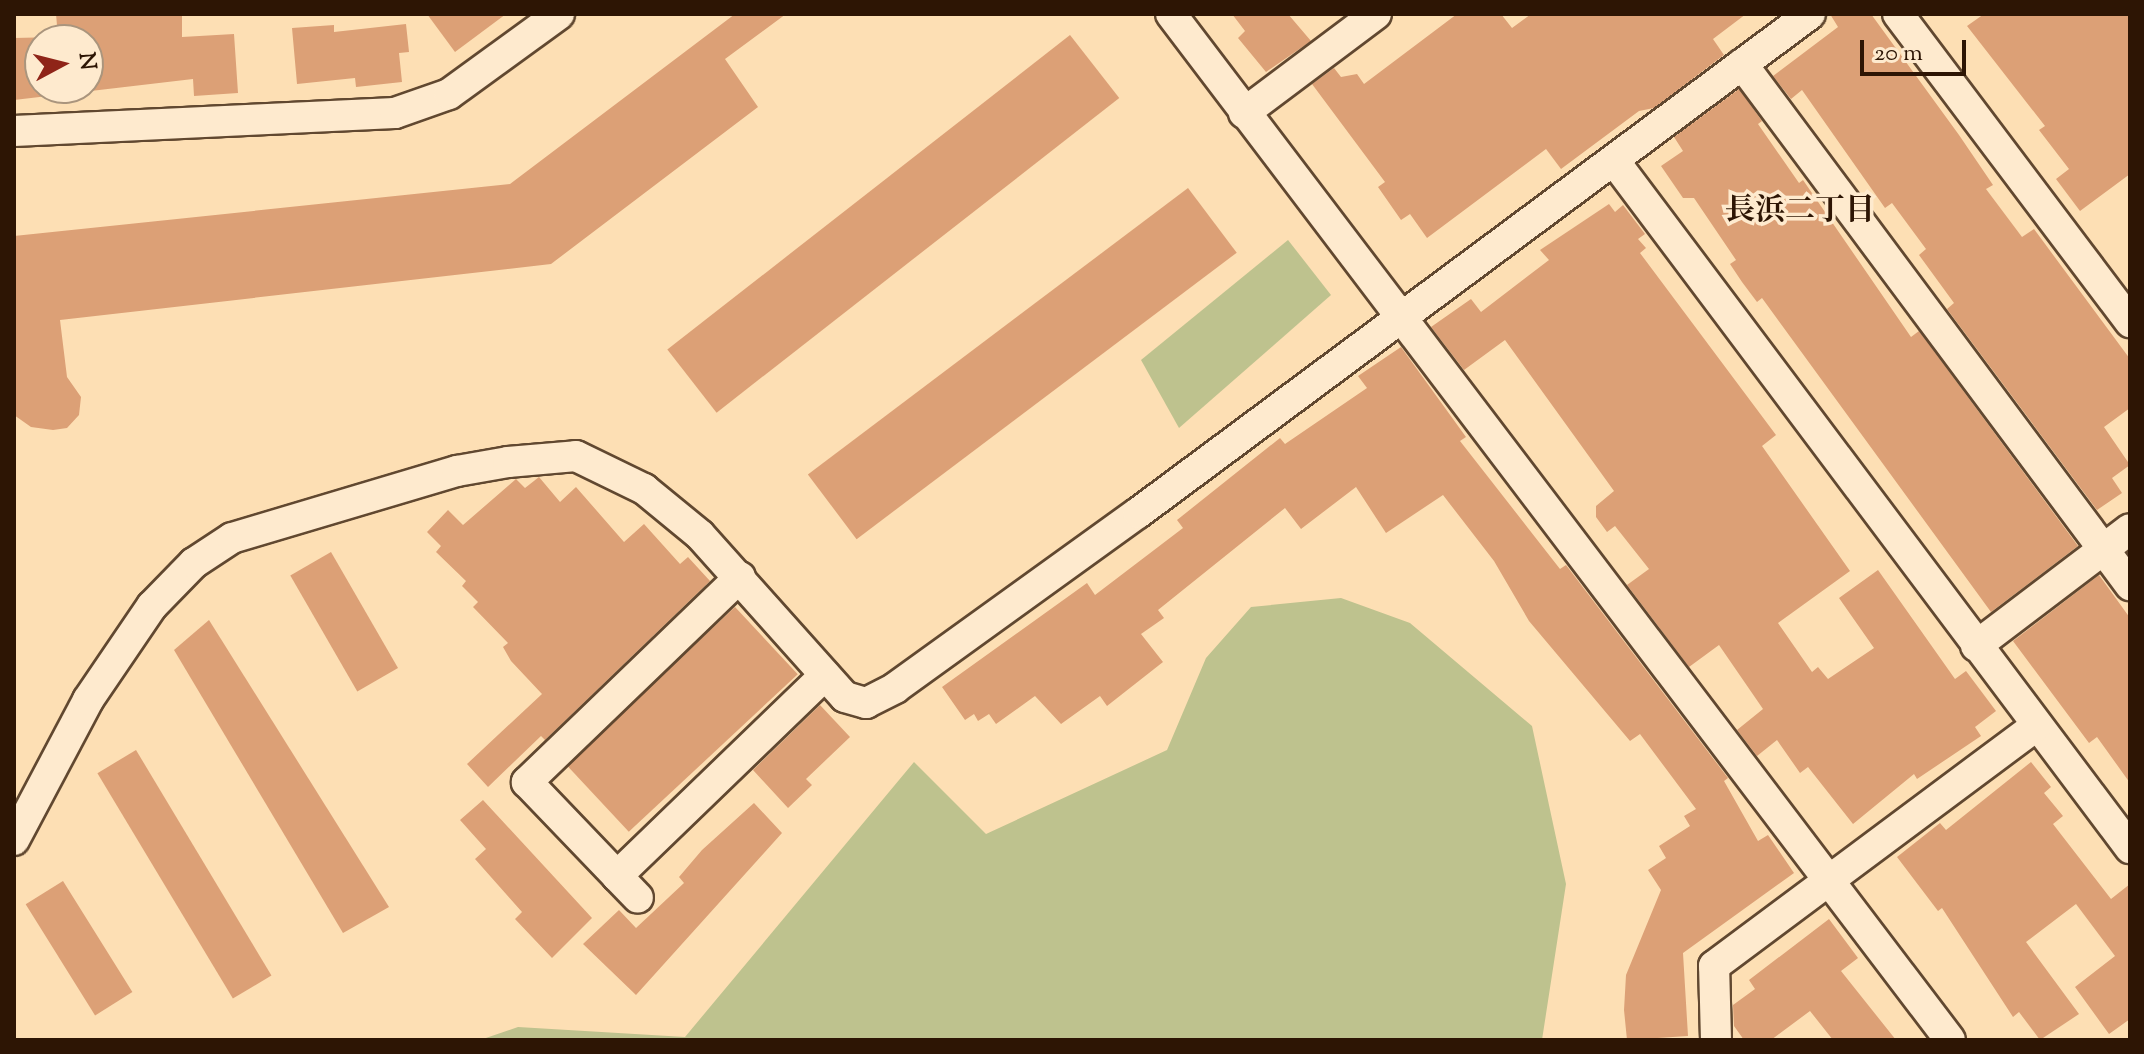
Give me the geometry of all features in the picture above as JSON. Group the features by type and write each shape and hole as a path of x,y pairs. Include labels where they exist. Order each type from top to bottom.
{"street":[{"path":"14,131 395,113 449,94 559,14"},
{"path":"1171,14 1950,1040"},
{"path":"1244,113 1376,14"},
{"path":"14,840 88,700 152,606 194,563 232,538 457,471 576,456 644,489 740,577 845,697 866,703 895,688 1615,162 1810,14"},
{"path":"1898,14 2130,322"},
{"path":"1742,64 2130,585"},
{"path":"1615,162 2130,848"},
{"path":"1976,646 2130,529"},
{"path":"638,898 527,782 740,577"},
{"path":"617,876 825,675"},
{"path":"1716,1040 1714,966 2037,725"}],"green space":[{"path":"1288,240 1331,295 1179,428 1141,360"},
{"path":"1341,598 1410,623 1532,726 1566,884 1542,1040 480,1040 518,1027 685,1037 914,762 986,834 1167,750 1206,658 1251,607"}],"building":[{"path":"56,14 182,14 182,37 234,34 238,93 194,96 193,79 104,89 104,24 57,24"},
{"path":"427,14 506,14 455,52"},
{"path":"735,14 786,14 725,59 758,107 551,264 60,320 67,377 81,397 79,415 67,428 53,430 31,427 14,415 14,236 510,184"},
{"path":"1232,14 1288,14 1311,41 1266,72 1238,38 1245,31"},
{"path":"1457,14 1501,14 1512,28 1531,14 1746,14 1713,39 1724,55 1654,108 1639,111 1561,169 1546,149 1427,238 1410,214 1401,220 1378,187 1385,182 1312,84 1334,68 1341,77 1357,74 1364,84"},
{"path":"1830,14 1871,14 1993,185 1986,189 2022,237 2034,229 2130,359 2130,408 2104,427 2130,465 2112,478 2122,493 2097,510 1947,309 1954,303 1919,255 1926,249 1892,203 1885,208 1802,90 1791,99 1773,76 1838,27"},
{"path":"1984,14 2130,14 2130,174 2080,211 2056,179 2069,169 2039,130 2045,126 1967,26"},
{"path":"406,24 409,52 399,53 402,82 356,87 355,78 297,84 292,28 334,25 334,32"},
{"path":"1070,35 1119,98 717,413 667,350"},
{"path":"14,38 24,38 24,99 14,100"},
{"path":"1739,89 1762,121 1758,124 1799,183 1803,180 1911,337 1919,331 2078,546 1991,612 1762,298 1757,302 1742,282 1730,264 1736,260 1694,198 1683,198 1661,166 1683,151 1674,137"},
{"path":"1188,188 1237,253 857,539 808,474"},
{"path":"1609,204 1615,212 1623,205 1645,234 1638,239 1646,248 1640,253 1776,435 1762,446 1850,571 1778,623 1812,672 1818,667 1828,679 1874,648 1839,598 1878,570 1955,679 1966,671 1996,711 1975,727 1981,736 1917,779 1914,774 1853,824 1808,767 1800,773 1777,740 1757,756 1737,730 1763,709 1719,645 1689,667 1627,585 1649,569 1615,526 1607,532 1596,517 1596,506 1614,491 1505,340 1464,370 1431,327 1471,299 1481,312 1549,260 1540,250"},
{"path":"1401,347 1466,437 1460,441 1560,569 1566,565 1728,778 1724,781 1758,841 1768,835 1794,873 1683,953 1688,1036 1627,1040 1624,1010 1626,975 1661,890 1648,870 1666,858 1659,846 1690,826 1684,816 1696,809 1640,734 1630,741 1529,621 1494,561 1443,495 1386,533 1356,487 1301,529 1285,508 1158,610 1164,618 1141,634 1163,662 1107,706 1100,696 1061,724 1035,696 996,724 989,714 978,721 974,714 965,720 942,687 1087,583 1095,595 1183,528 1177,520 1280,438 1285,444 1367,388 1358,376"},
{"path":"539,477 560,502 576,487 624,542 644,524 680,564 688,557 710,581 545,740 541,736 488,787 467,764 542,694 511,661 503,647 508,643 473,607 478,602 462,586 466,581 436,552 441,546 427,532 448,510 463,525 516,479 525,488"},
{"path":"331,552 398,668 357,692 290,576"},
{"path":"2099,575 2130,618 2130,783 2097,737 2089,743 2013,641"},
{"path":"735,607 798,674 629,832 566,765"},
{"path":"209,620 389,907 343,933 174,650"},
{"path":"820,705 850,737 806,779 812,785 788,808 753,770"},
{"path":"136,750 271,975 233,999 97,773"},
{"path":"2031,762 2051,787 2044,793 2063,816 2053,824 2111,899 2130,884 2130,1019 2109,1034 2075,987 2115,956 2076,904 2026,942 2079,1014 2040,1040 2019,1012 2013,1017 1942,908 1938,911 1897,857 1940,823 1946,830"},
{"path":"483,800 592,918 552,958 515,919 522,912 475,859 486,849 460,820"},
{"path":"754,803 782,833 636,995 583,944 619,910 636,928 684,883 679,877 702,850"},
{"path":"63,881 132,992 95,1015 26,904"},
{"path":"1829,919 1858,958 1841,971 1896,1040 1833,1040 1810,1011 1771,1040 1744,1040 1734,1026 1733,1005 1755,989 1749,980"}],"district":[{"name":"長浜二丁目","path":"1800,212"}]}
